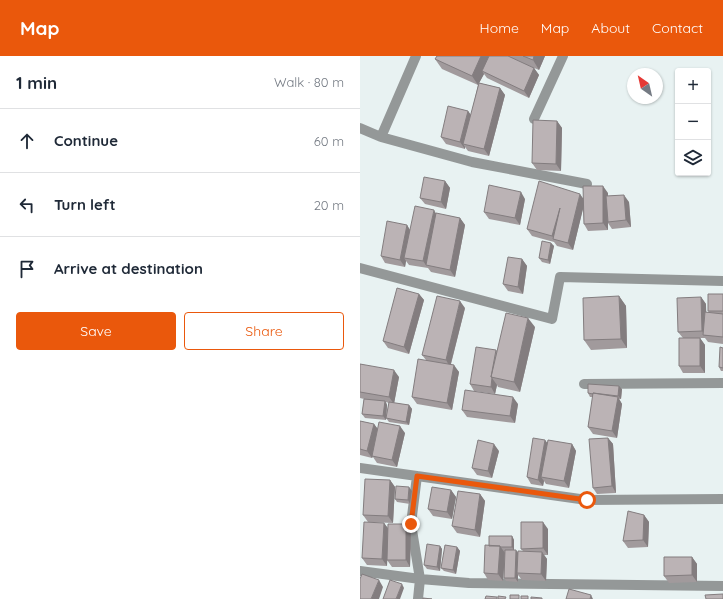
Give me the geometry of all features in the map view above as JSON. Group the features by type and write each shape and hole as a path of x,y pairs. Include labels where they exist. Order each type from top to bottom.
{"street":[{"path":"381,137 416,56"},
{"path":"534,119 563,56"},
{"path":"360,128 381,137 472,162 587,184"},
{"path":"360,268 552,318 560,277 723,281"},
{"path":"584,384 723,383"},
{"path":"360,468 587,500 723,499"},
{"path":"417,476 411,524 420,580 418,599"},
{"path":"360,570 420,580 469,583 723,586"}],"building":[{"path":"437,56 481,56 472,76 435,59"},
{"path":"489,56 508,56 534,68 524,91 482,71"},
{"path":"523,56 534,56 533,60"},
{"path":"479,83 500,88 484,149 463,144"},
{"path":"448,106 468,111 460,142 441,137"},
{"path":"533,120 557,121 556,164 532,163"},
{"path":"424,177 445,181 441,202 420,198"},
{"path":"539,181 580,194 568,243 553,239 560,208 552,236 527,229"},
{"path":"489,185 521,192 515,218 484,212"},
{"path":"583,186 603,186 603,223 584,224"},
{"path":"624,195 626,220 608,222 606,196"},
{"path":"415,206 434,210 423,261 404,258"},
{"path":"436,213 460,218 450,270 426,265"},
{"path":"387,221 407,225 400,260 381,256"},
{"path":"542,241 551,243 548,260 539,258"},
{"path":"508,257 522,259 518,287 503,284"},
{"path":"397,288 419,294 404,347 383,341"},
{"path":"708,294 723,294 723,311 708,311"},
{"path":"437,296 460,301 446,360 422,355"},
{"path":"619,296 621,339 584,340 583,298"},
{"path":"701,297 702,331 678,332 677,298"},
{"path":"705,312 723,314 723,337 703,335"},
{"path":"506,313 528,318 514,382 491,377"},
{"path":"679,338 700,338 700,366 679,366"},
{"path":"476,347 496,350 491,377 491,387 470,384"},
{"path":"720,347 723,348 723,368 719,367"},
{"path":"418,359 454,365 447,403 412,397"},
{"path":"360,364 394,370 389,397 360,392"},
{"path":"588,384 619,386 618,396 588,393"},
{"path":"465,390 513,397 510,416 462,410"},
{"path":"593,393 618,397 612,431 588,427"},
{"path":"364,399 385,401 383,416 362,414"},
{"path":"389,402 409,405 406,422 386,418"},
{"path":"360,421 374,424 367,451 360,449"},
{"path":"379,422 400,426 392,460 372,456"},
{"path":"533,438 545,440 538,480 527,477"},
{"path":"608,438 612,486 593,488 589,439"},
{"path":"478,440 494,444 488,471 472,468"},
{"path":"548,440 572,444 564,481 541,477"},
{"path":"365,479 390,480 388,516 363,515"},
{"path":"396,486 409,487 408,500 395,499"},
{"path":"432,487 451,490 447,512 428,509"},
{"path":"458,491 480,494 475,530 452,526"},
{"path":"628,511 644,515 643,540 623,541"},
{"path":"364,522 384,523 382,559 362,558"},
{"path":"521,522 543,522 543,548 521,549"},
{"path":"388,524 406,524 406,560 387,560"},
{"path":"489,536 512,536 512,547 489,546"},
{"path":"427,544 440,546 437,567 424,565"},
{"path":"445,545 457,547 453,570 441,568"},
{"path":"485,545 500,546 498,574 484,573"},
{"path":"505,550 516,550 515,578 504,578"},
{"path":"518,551 542,552 541,574 517,573"},
{"path":"664,557 692,557 692,575 664,576"},
{"path":"362,574 379,580 371,599 360,599 360,579"},
{"path":"390,580 402,584 396,599 383,599"},
{"path":"569,589 591,595 590,599 566,599"},
{"path":"723,594 723,599 706,599 705,595"},
{"path":"510,595 519,595 519,599 510,599"},
{"path":"486,596 497,597 497,599 485,599"},
{"path":"498,596 506,597 505,599 498,599"},
{"path":"521,596 528,596 528,599 521,599"},
{"path":"531,597 542,598 542,599 531,599"}],"route":[{"path":"411,524 417,476 587,500"}]}
